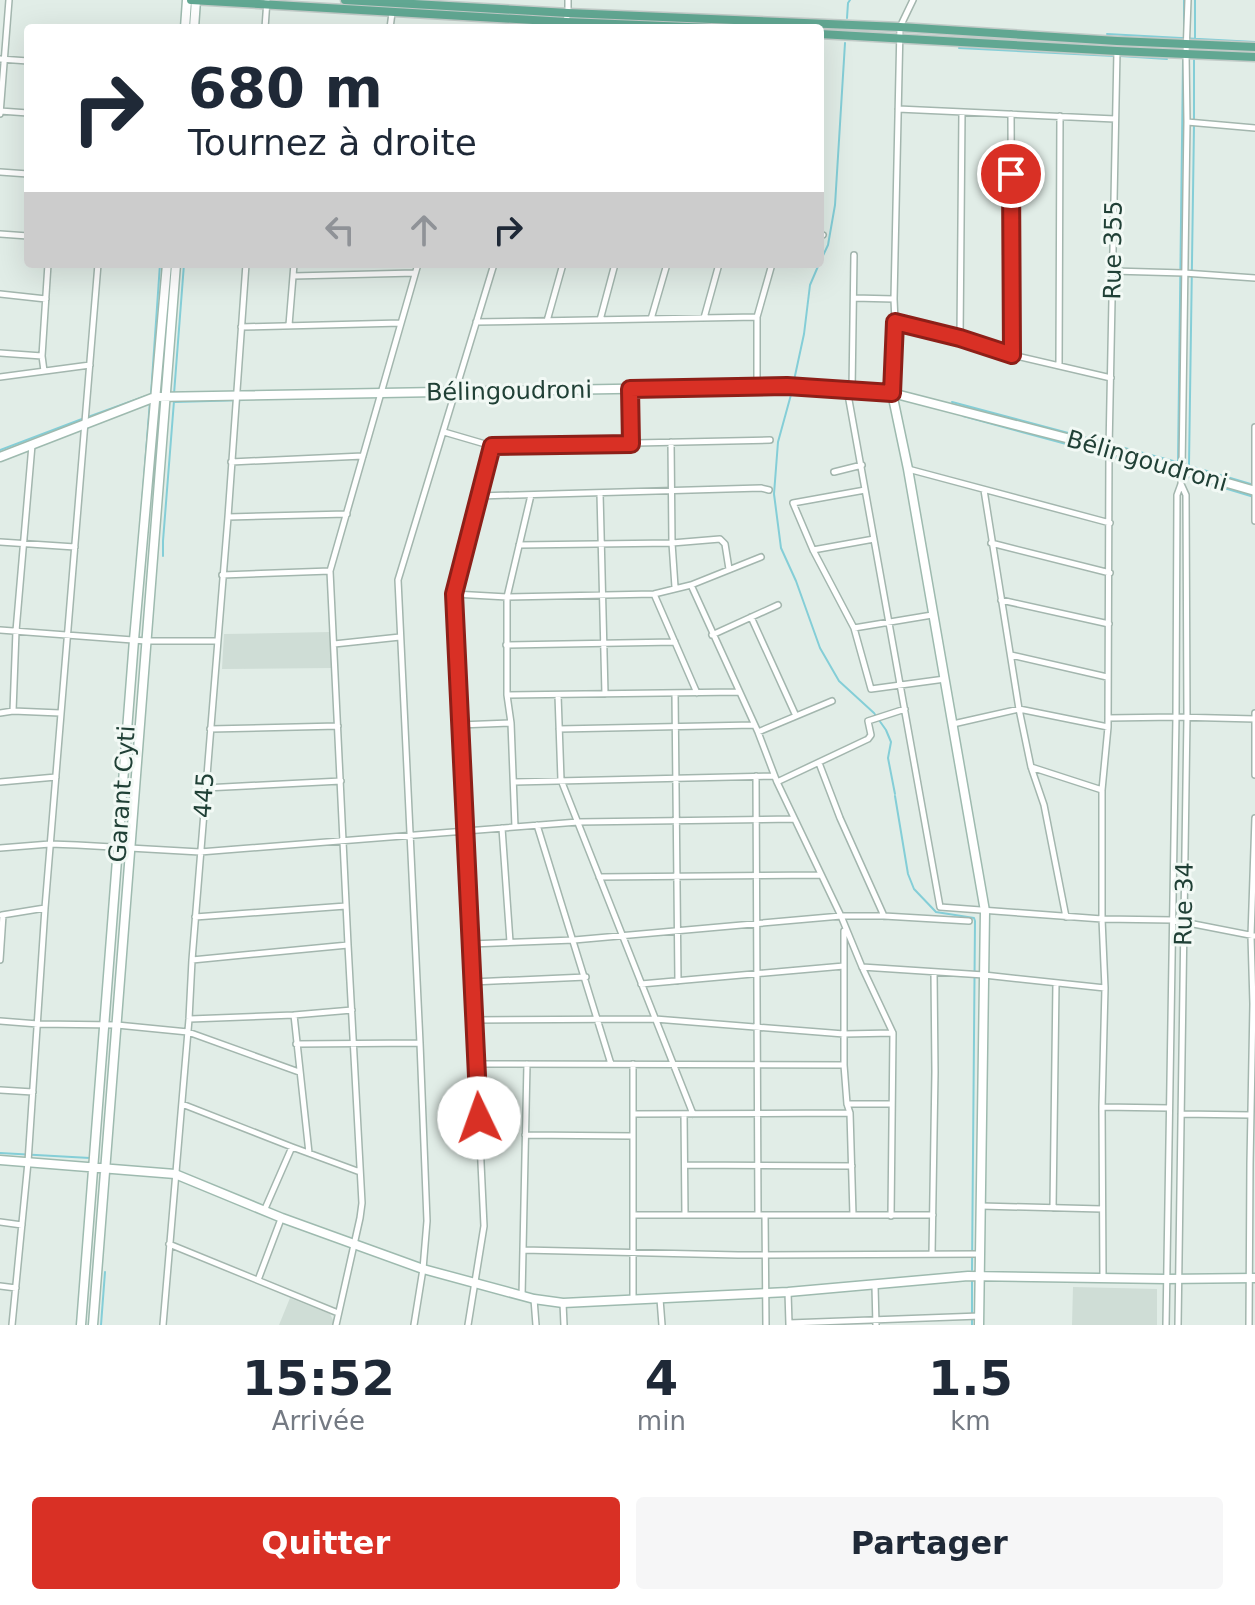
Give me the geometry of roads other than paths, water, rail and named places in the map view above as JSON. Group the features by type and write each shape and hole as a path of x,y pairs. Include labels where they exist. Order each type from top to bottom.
{"main road":[{"path":"192,0 391,5"},
{"path":"345,0 629,24"},
{"path":"566,21 733,24"},
{"path":"824,26 1255,47"},
{"path":"824,34 1255,57"}],"street":[{"path":"9,0 0,113 24,113"},
{"path":"186,24 192,0"},
{"path":"192,0 194,24"},
{"path":"566,21 568,0"},
{"path":"788,1292 790,1324 976,1318 980,1276 975,1254 981,1206 985,911 892,393 900,27 913,0"},
{"name":"Rue 34","path":"1166,1325 1177,495 1182,469 1188,0"},
{"path":"265,24 267,2"},
{"name":"Rue 355","path":"1103,1277 1105,988 1102,790 1108,727 1109,449 1117,51"},
{"path":"2,59 24,61"},
{"path":"898,109 1115,119"},
{"path":"960,338 962,112"},
{"path":"1011,114 1012,355"},
{"path":"1059,366 1060,116"},
{"path":"1187,122 1255,128"},
{"path":"0,172 24,174"},
{"path":"0,234 24,236"},
{"path":"854,255 850,389 865,490 940,907 1066,917 1173,920 1253,936"},
{"path":"44,371 42,356 48,268"},
{"path":"12,1325 28,1162 60,713 98,268"},
{"name":"Garant Cyti","path":"93,1325 146,641 167,268"},
{"name":"Garant Cyti","path":"81,1325 134,640 176,268"},
{"name":"445","path":"163,1325 246,268"},
{"path":"289,325 294,268"},
{"path":"336,1325 362,1203 330,571 417,268"},
{"path":"414,1325 427,1221 398,580 493,268"},
{"path":"546,321 562,268"},
{"path":"600,320 614,268"},
{"path":"651,319 666,268"},
{"path":"704,318 718,268"},
{"path":"757,387 757,317 771,268"},
{"path":"1113,271 1255,278"},
{"path":"293,276 415,273"},
{"path":"0,294 46,299"},
{"path":"854,298 894,299"},
{"path":"476,322 757,317"},
{"path":"895,322 1012,355 1111,378"},
{"path":"241,327 401,323"},
{"path":"0,353 42,356"},
{"path":"0,377 90,365"},
{"name":"Bélingoudroni","path":"0,457 160,397 787,386 892,393 1109,449 1255,491"},
{"path":"630,389 631,444"},
{"path":"1255,427 1255,521"},
{"path":"444,432 492,446 770,440"},
{"path":"671,442 675,587"},
{"path":"13,711 16,631 32,445"},
{"path":"468,1325 484,1226 454,594 492,446"},
{"path":"231,462 363,456"},
{"path":"834,472 862,465"},
{"path":"908,469 1110,523"},
{"name":"Rue 34","path":"1178,1325 1187,717 1186,495 1181,484"},
{"path":"479,496 769,490"},
{"path":"865,490 793,503 813,550 854,628 871,689 945,679"},
{"path":"984,490 1019,709 1031,767 1044,805 1066,917"},
{"path":"600,493 605,694"},
{"path":"515,827 507,695 507,597 531,495"},
{"path":"228,517 347,514"},
{"path":"519,545 672,543 720,539 725,544 729,569"},
{"path":"813,550 874,539"},
{"path":"0,542 75,547"},
{"path":"991,543 1110,573"},
{"path":"454,594 507,597 654,594 691,585 761,557"},
{"path":"222,575 330,571"},
{"path":"691,585 893,1033 891,1216"},
{"path":"654,594 697,693"},
{"path":"1001,600 1109,624"},
{"path":"712,635 778,605"},
{"path":"854,628 933,615"},
{"path":"751,617 796,716"},
{"path":"0,630 146,641 217,641"},
{"path":"334,644 400,637"},
{"path":"506,645 675,642"},
{"path":"1011,655 1107,677"},
{"path":"507,695 739,692"},
{"path":"675,693 678,981"},
{"path":"558,695 561,780 693,1114"},
{"path":"758,732 832,701"},
{"path":"514,782 756,776 776,779 819,763 868,739 871,735 868,721 905,709"},
{"path":"953,724 1019,709 1108,727"},
{"path":"0,713 60,713"},
{"path":"1255,713 1255,775"},
{"path":"1108,718 1255,719"},
{"path":"459,725 511,723"},
{"path":"559,729 755,725"},
{"path":"210,729 338,726"},
{"path":"819,763 884,916"},
{"path":"1031,767 1102,790"},
{"path":"756,776 758,1165 765,1255 766,1325"},
{"path":"0,782 56,777"},
{"path":"205,788 341,781"},
{"path":"1249,1325 1253,1208 1250,1115 1255,818"},
{"path":"0,848 50,844 200,852 578,822 794,819"},
{"path":"537,825 611,1064"},
{"path":"502,828 510,942"},
{"path":"599,877 821,875"},
{"path":"195,917 346,906"},
{"path":"0,960 1,915 45,908"},
{"path":"470,944 574,940 841,916 969,921"},
{"path":"844,926 844,1065 850,1113 853,1215"},
{"path":"192,960 348,945"},
{"path":"641,984 844,966"},
{"path":"862,967 1105,988"},
{"path":"932,1254 934,972"},
{"path":"472,982 586,977"},
{"path":"1053,1208 1056,983"},
{"path":"189,1019 352,1010"},
{"path":"294,1015 309,1153"},
{"path":"474,1020 655,1019 844,1034 893,1033"},
{"path":"0,1021 117,1025 188,1032 299,1072"},
{"path":"296,1044 420,1043"},
{"path":"476,1064 844,1065"},
{"path":"522,1296 527,1064"},
{"path":"633,1064 633,1300"},
{"path":"0,1090 33,1092"},
{"path":"182,1104 360,1172"},
{"path":"847,1104 892,1104"},
{"path":"1102,1107 1169,1108"},
{"path":"633,1114 850,1113"},
{"path":"684,1114 685,1215"},
{"path":"1181,1114 1250,1115"},
{"path":"525,1135 633,1136"},
{"path":"264,1211 292,1147"},
{"path":"0,1160 175,1174 282,1218 423,1269 534,1299 563,1303 788,1292 980,1276 1252,1278"},
{"path":"685,1165 852,1166"},
{"path":"981,1206 1102,1209"},
{"path":"633,1215 933,1215"},
{"path":"258,1280 282,1218"},
{"path":"0,1222 22,1225"},
{"path":"169,1244 338,1313"},
{"path":"523,1250 765,1255 975,1254"},
{"path":"0,1286 16,1288"},
{"path":"875,1286 876,1323"},
{"path":"534,1299 536,1325"},
{"path":"660,1299 662,1325"},
{"path":"563,1303 564,1325"}],"waterway":[{"path":"847,18 850,0"},
{"path":"1184,0 1184,39"},
{"path":"1195,0 1195,39"},
{"path":"1107,34 1255,42"},
{"path":"824,254 835,205 845,43"},
{"path":"959,48 1114,56"},
{"path":"1120,56 1167,59"},
{"path":"1194,60 1194,119"},
{"path":"1178,463 1183,61"},
{"path":"1189,465 1194,126"},
{"path":"151,394 160,268"},
{"path":"174,394 184,268"},
{"path":"793,385 810,285 817,268"},
{"path":"792,391 778,442 774,494 781,548 820,648 839,681 874,713 886,730 891,742 888,758 895,794"},
{"path":"88,417 146,396"},
{"path":"175,402 244,400"},
{"path":"139,542 150,401"},
{"path":"163,556 174,401"},
{"path":"952,402 1177,462"},
{"path":"963,416 1107,455"},
{"path":"0,450 82,419"},
{"path":"1110,456 1254,497"},
{"path":"1183,464 1254,485"},
{"path":"895,796 908,874 914,889 936,912 974,918 975,921 972,1270"},
{"path":"0,1153 90,1158"},
{"path":"101,1325 105,1272"},
{"path":"972,1280 972,1325"},
{"path":"1169,1309 1169,1325"}]}
